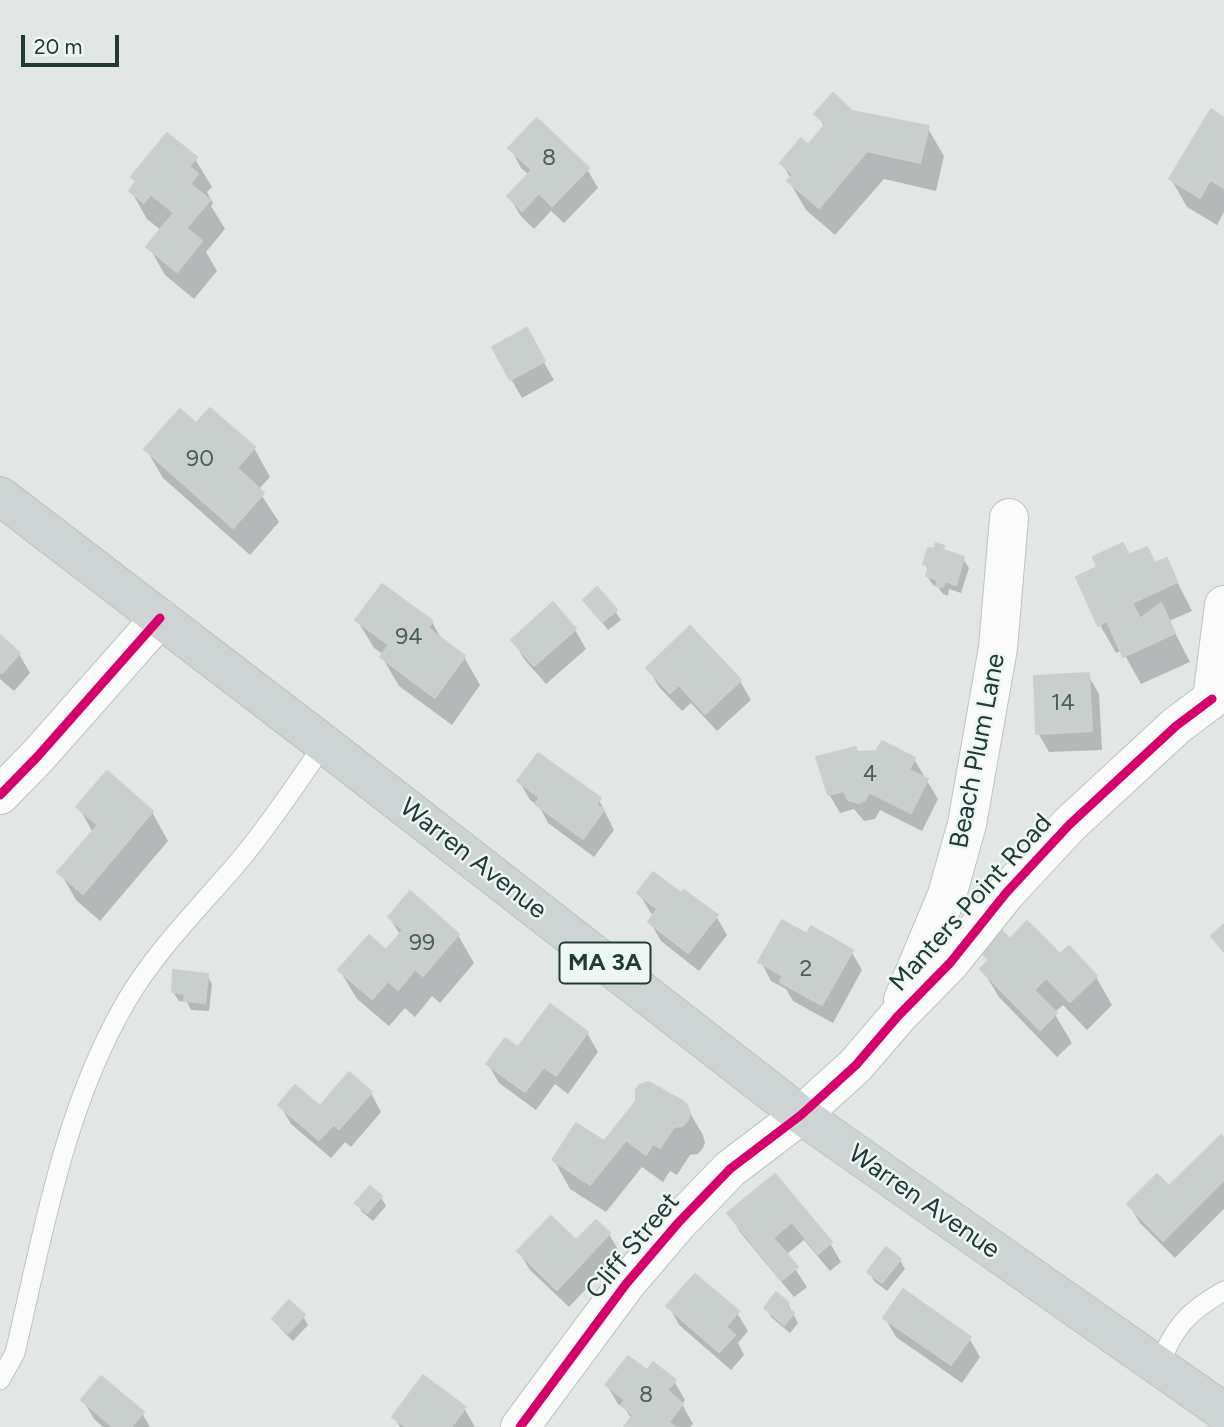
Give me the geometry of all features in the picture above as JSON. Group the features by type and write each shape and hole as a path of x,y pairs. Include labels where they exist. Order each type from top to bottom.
{"main road":[{"name":"Warren Avenue","path":"0,496 802,1115 1224,1412"}],"street":[{"name":"Beach Plum Lane","path":"898,1016 947,895 967,824 998,648 1009,518"},
{"name":"Manters Point Road","path":"802,1115 856,1065 898,1016 950,963 1006,893 1069,825 1176,726 1218,693 1224,605"},
{"path":"0,794 38,756 160,618"},
{"name":"Cliff Street","path":"520,1427 617,1295 678,1223 730,1169 802,1115"}],"lane":[{"path":"0,1380 15,1353 75,1111 104,1043 134,989 268,825 324,744"},
{"path":"1159,1367 1169,1339 1180,1324 1195,1309 1224,1290"}],"building":[{"path":"833,93 852,111 929,126 920,163 867,151 819,208 787,181 793,175 780,163 801,138 808,145 826,124 814,114"},
{"path":"1211,109 1224,118 1224,188 1210,180 1200,198 1169,179"},
{"path":"537,118 589,168 552,206 539,193 522,211 507,196 532,170 508,148"},
{"path":"167,133 197,157 189,166 198,174 190,184 210,200 186,228 202,241 177,272 146,247 174,213 151,194 144,203 129,191 136,181 131,177"},
{"path":"527,328 545,361 510,380 492,347"},
{"path":"210,408 255,447 237,468 264,493 233,528 144,449 180,409 196,423"},
{"path":"936,543 944,546 943,550 964,557 956,585 945,581 943,587 936,586 938,580 926,576 929,566 923,564 928,548 934,549"},
{"path":"1123,543 1129,555 1147,547 1155,563 1167,558 1177,582 1132,603 1140,619 1161,603 1175,633 1123,657 1107,621 1098,626 1076,577 1097,567 1093,557"},
{"path":"382,584 433,621 428,628 465,656 435,698 380,657 389,645 355,620"},
{"path":"597,587 617,610 602,622 583,600"},
{"path":"553,602 576,629 534,666 511,640"},
{"path":"690,626 741,680 705,714 679,685 670,693 646,668"},
{"path":"0,635 20,653 2,673 0,672"},
{"path":"1089,673 1092,731 1036,734 1034,676"},
{"path":"882,741 915,758 909,770 928,779 911,813 869,792 865,800 858,803 848,800 844,791 828,795 816,757 856,747 857,752 876,751"},
{"path":"538,753 601,798 596,804 604,810 583,839 535,804 540,798 517,781"},
{"path":"107,771 153,811 83,894 57,872 98,825 76,807"},
{"path":"653,872 718,915 688,953 648,922 657,909 637,893"},
{"path":"410,891 459,934 423,976 415,969 398,990 388,981 372,999 338,970 369,935 386,950 403,930 388,917"},
{"path":"782,920 807,934 811,926 853,950 822,1005 780,982 783,976 758,962"},
{"path":"1027,921 1060,954 1069,946 1097,976 1070,1002 1046,978 1034,990 1057,1013 1040,1030 980,969 989,960 979,950 1000,929 1010,939"},
{"path":"1224,924 1224,952 1211,936"},
{"path":"173,970 208,974 205,1003 184,1001 185,994 172,992"},
{"path":"550,1004 588,1032 556,1076 544,1067 525,1092 486,1064 505,1038 518,1047"},
{"path":"349,1072 372,1092 339,1129 333,1125 319,1140 278,1105 295,1085 320,1106"},
{"path":"649,1082 683,1101 690,1113 682,1126 674,1127 660,1148 653,1144 646,1155 626,1140 590,1185 552,1160 576,1123 604,1141 636,1101 639,1085"},
{"path":"1221,1135 1224,1138 1224,1180 1163,1241 1127,1204 1157,1174 1169,1186"},
{"path":"775,1174 832,1242 818,1254 792,1222 773,1238 798,1267 782,1280 727,1213"},
{"path":"370,1186 382,1196 367,1213 355,1203"},
{"path":"551,1216 576,1240 596,1220 610,1233 557,1290 517,1251"},
{"path":"886,1247 901,1259 882,1283 867,1272"},
{"path":"695,1274 739,1311 726,1327 735,1335 719,1352 666,1306"},
{"path":"903,1289 971,1337 951,1365 883,1318"},
{"path":"776,1292 789,1303 786,1306 794,1313 784,1325 764,1308"},
{"path":"289,1300 305,1315 288,1333 272,1319"},
{"path":"628,1356 647,1370 653,1362 676,1380 667,1390 683,1404 669,1422 675,1427 624,1427 633,1415 621,1405 625,1400 605,1385"},
{"path":"423,1375 466,1407 451,1427 406,1427 392,1417"},
{"path":"101,1376 144,1412 131,1427 113,1427 81,1400"}],"cycle path":[{"path":"0,795 160,618"},
{"path":"520,1427 626,1284 678,1223 730,1169 801,1115 856,1065 898,1016 950,963 1006,893 1069,825 1176,726 1212,699"}]}
